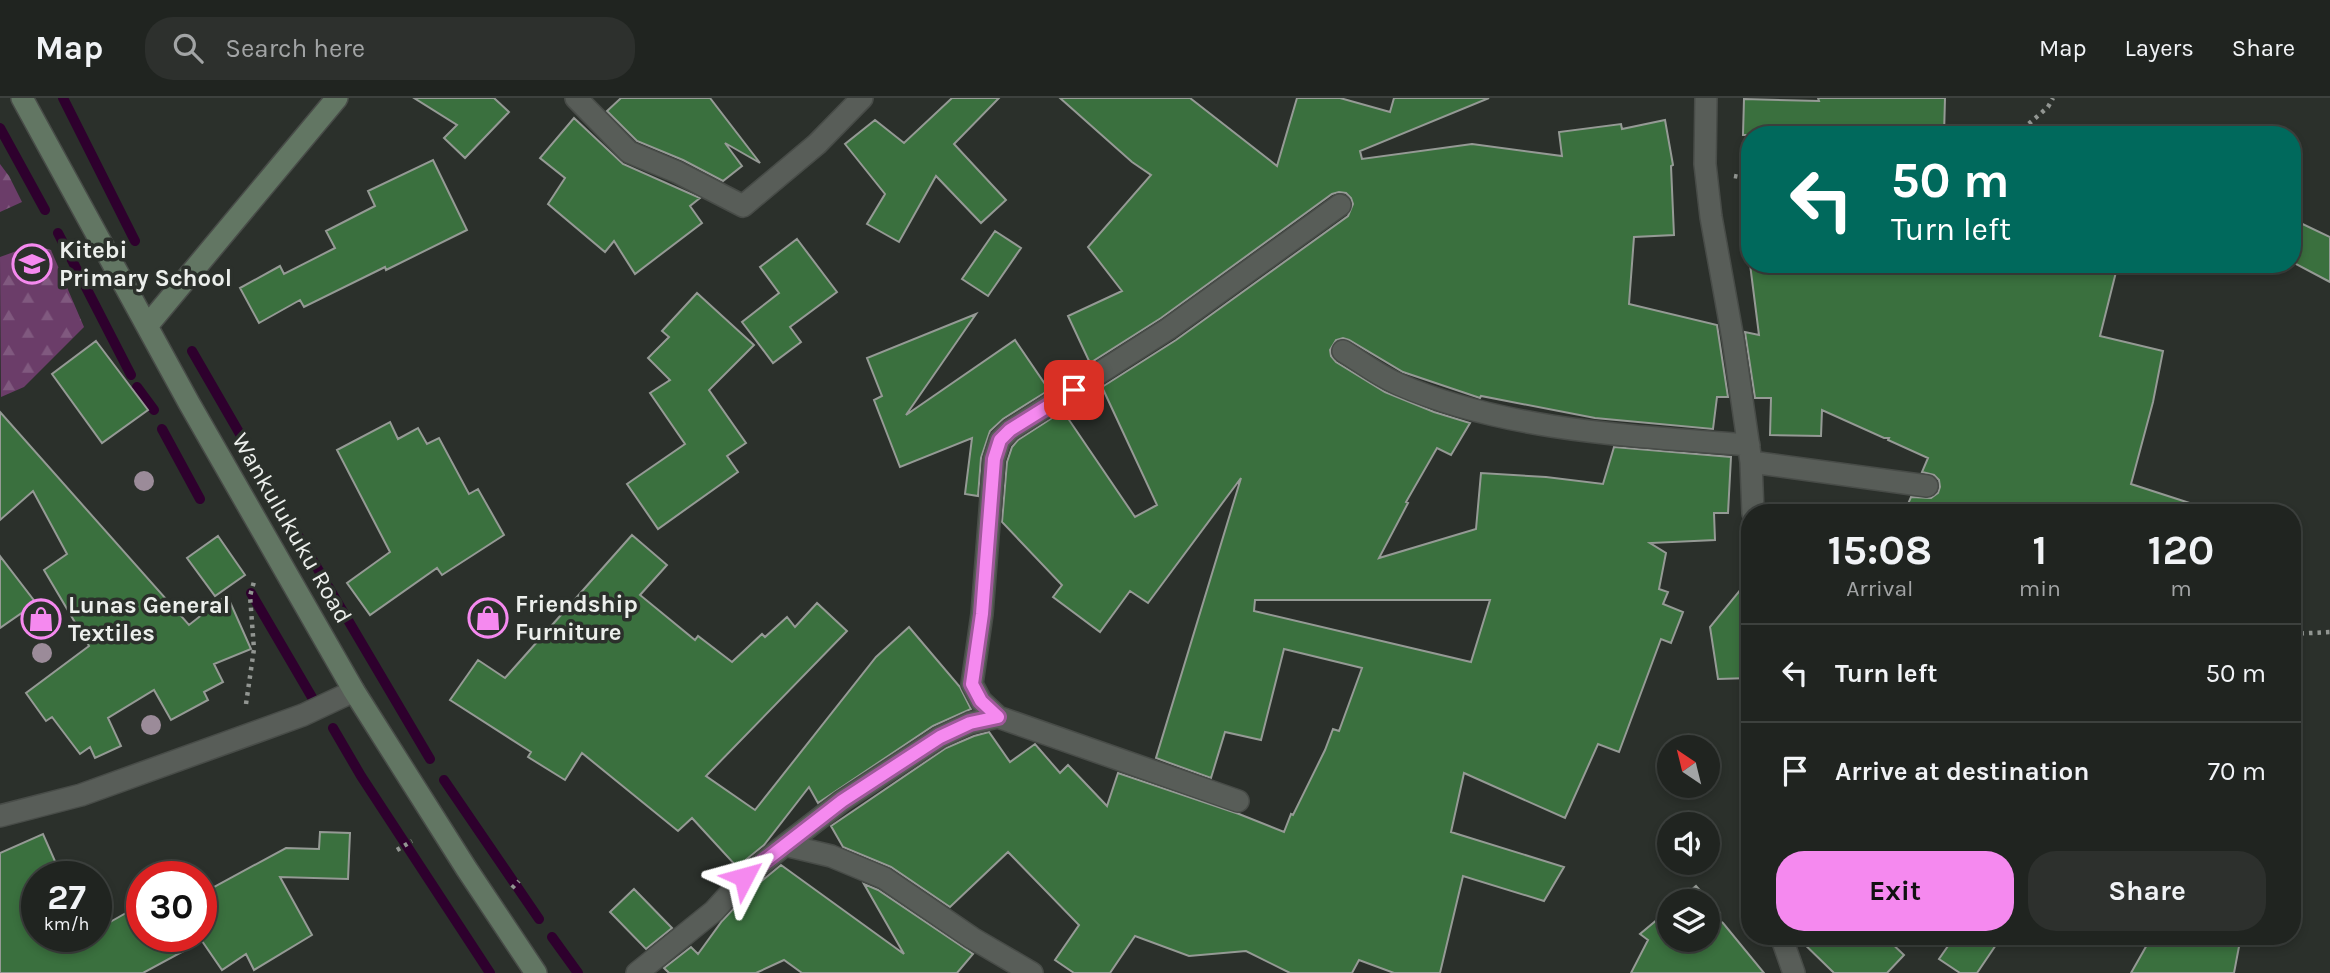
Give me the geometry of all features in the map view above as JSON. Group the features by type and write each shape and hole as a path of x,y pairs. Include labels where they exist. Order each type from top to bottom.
{"main road":[{"name":"Wankulukuku Road","path":"22,98 189,403 266,533 354,691 466,869 536,973"},
{"path":"148,326 337,98"}],"street":[{"path":"576,98 629,152 677,172 743,206 817,144 862,98"},
{"path":"1706,98 1705,164 1711,217 1750,454 1753,504"},
{"path":"1238,801 998,717 981,701 972,684 982,614 994,459 1000,440 1010,430 1168,329 1340,205"},
{"path":"1343,351 1395,383 1472,411 1750,454 1927,486"},
{"path":"0,816 81,795 303,715 354,691"},
{"path":"638,973 714,911 744,877 842,801 940,737 970,723 998,717"},
{"path":"785,845 831,856 884,878 972,938 1032,973"},
{"path":"1784,945 1794,973"}],"path":[{"path":"2026,126 2048,107 2053,98"},
{"path":"243,736 254,649 250,596 266,533"},
{"path":"2301,634 2330,632"},
{"path":"397,850 412,841"}],"green space":[{"path":"0,164 22,202 0,212"},
{"name":"Kitebi Primary School","path":"33,245 51,250 84,327 24,387 1,397 0,257"}],"building":[{"path":"414,98 494,98 509,112 465,158 444,138 457,125"},
{"path":"621,98 710,98 760,163 725,143 742,166 723,181 683,160 637,141 607,111"},
{"path":"952,98 999,98 954,144 1006,200 981,223 936,176 899,242 867,224 885,194 845,144 875,120 904,143"},
{"path":"1060,98 1190,98 1277,166 1297,98 1340,98 1390,112 1394,98 1489,98 1360,151 1362,159 1472,144 1562,156 1559,132 1621,124 1622,129 1665,120 1673,165 1674,235 1634,237 1629,304 1717,325 1728,397 1717,397 1713,429 1595,418 1481,396 1480,398 1403,372 1343,338 1336,340 1330,350 1336,362 1385,392 1470,423 1451,455 1437,448 1406,502 1408,503 1379,558 1476,529 1481,473 1603,484 1614,447 1731,457 1728,513 1714,513 1715,540 1650,543 1666,553 1659,589 1668,592 1663,604 1683,612 1671,643 1661,639 1619,752 1598,744 1565,818 1464,773 1451,832 1564,867 1544,901 1463,876 1440,973 1394,973 1359,960 1352,973 1290,973 1246,951 1189,956 1135,936 1110,973 1074,973 1055,960 1079,925 1008,852 950,907 891,867 843,847 831,826 946,748 989,732 1010,762 1035,744 1060,773 1068,765 1107,806 1118,773 1284,832 1333,729 1339,731 1362,668 1284,649 1261,740 1225,732 1211,778 1156,758 1241,478 1148,603 1130,591 1100,632 1053,597 1062,585 1002,522 1007,462 1012,447 1018,440 1063,411 1135,517 1157,505 1102,387 1176,340 1348,216 1353,204 1346,193 1332,194 1161,318 1090,363 1068,316 1122,291 1088,247 1151,175 1132,162","holes":["1255,600 1490,600 1471,662 1254,611"]},
{"path":"1818,98 1945,98 1944,126 1743,126 1744,99 1819,101"},
{"path":"574,118 623,164 700,198 690,206 702,223 635,274 614,241 605,252 548,204 565,178 540,158"},
{"path":"433,160 467,230 304,307 300,300 259,323 240,288 280,266 284,274 335,248 326,231 375,206 368,191"},
{"path":"2301,223 2330,237 2330,282 2301,267"},
{"path":"995,231 1021,248 988,296 962,279"},
{"path":"797,239 837,292 790,327 801,342 773,363 742,322 779,293 760,267"},
{"path":"1751,273 2116,273 2100,336 2163,351 2153,402 2131,484 2193,504 1908,504 1911,497 1931,498 1938,493 1939,480 1934,475 1922,472 1928,458 1888,440 1889,438 1822,410 1821,436 1770,435 1771,398 1755,398 1745,332 1759,335"},
{"path":"697,293 754,345 709,390 746,443 727,456 738,472 658,529 627,484 685,444 650,393 670,380 648,358 669,337 662,331"},
{"path":"976,314 906,415 1015,340 1049,390 1003,419 990,431 981,458 978,496 965,494 972,438 900,467 874,400 882,396 867,358"},
{"path":"96,341 148,410 102,443 52,374"},
{"path":"0,412 189,625 227,595 251,649 214,664 223,682 204,692 208,700 171,720 154,690 108,718 121,746 95,758 90,747 80,754 52,717 46,721 26,693 89,646 44,570 67,554 33,491 0,520"},
{"path":"390,422 398,439 418,428 427,444 439,438 469,494 478,489 504,535 442,575 437,568 370,615 347,583 390,552 337,450"},
{"path":"632,535 667,565 640,595 695,640 698,636 732,662 762,634 765,637 787,617 795,627 817,603 847,631 706,776 755,810 876,657 909,627 960,687 971,709 933,726 818,803 809,787 764,845 737,867 692,818 678,831 582,753 565,780 528,757 531,752 450,700 478,660 505,678"},
{"path":"218,536 245,575 215,596 187,558"},
{"path":"0,556 36,603 0,628"},
{"path":"1741,589 1741,678 1718,679 1710,627"},
{"path":"320,832 350,833 348,879 280,877 312,935 254,970 246,954 222,970 210,952 217,952 217,885 286,848 319,849"},
{"path":"43,834 55,861 21,861 21,952 112,952 112,921 126,913 126,952 182,952 143,973 0,973 0,853"},
{"path":"781,865 904,954 864,884 878,890 973,954 957,973 802,973 784,960 756,973 669,973 664,968 691,947 698,954 722,921 753,888"},
{"path":"634,889 672,928 646,949 610,912"},
{"path":"1657,920 1657,952 1720,952 1720,921 1764,973 1631,973 1648,940 1640,934"},
{"path":"1805,945 1893,945 1904,955 1887,973 1834,973"},
{"path":"1949,945 1996,945 1977,973 1960,973 1939,959"},
{"path":"2147,945 2239,945 2234,973 2131,973"}],"waterway":[{"path":"63,98 135,241"},
{"path":"0,128 45,210"},
{"path":"58,233 131,375"},
{"path":"192,351 244,441"},
{"path":"137,387 154,410"},
{"path":"162,429 200,499"},
{"path":"257,466 430,759"},
{"path":"251,593 313,699"},
{"path":"333,728 361,776 490,973"},
{"path":"444,780 539,919"},
{"path":"552,937 578,973"}],"place":[{"name":"Kitebi Primary School","path":"32,264"},
{"name":"Friendship Furniture","path":"488,618"},
{"name":"Lunas General Textiles","path":"41,619"}],"route":[{"path":"744,877 842,801 940,737 970,723 998,717 981,701 972,684 982,614 994,459 1000,440 1010,430 1074,390"}]}
